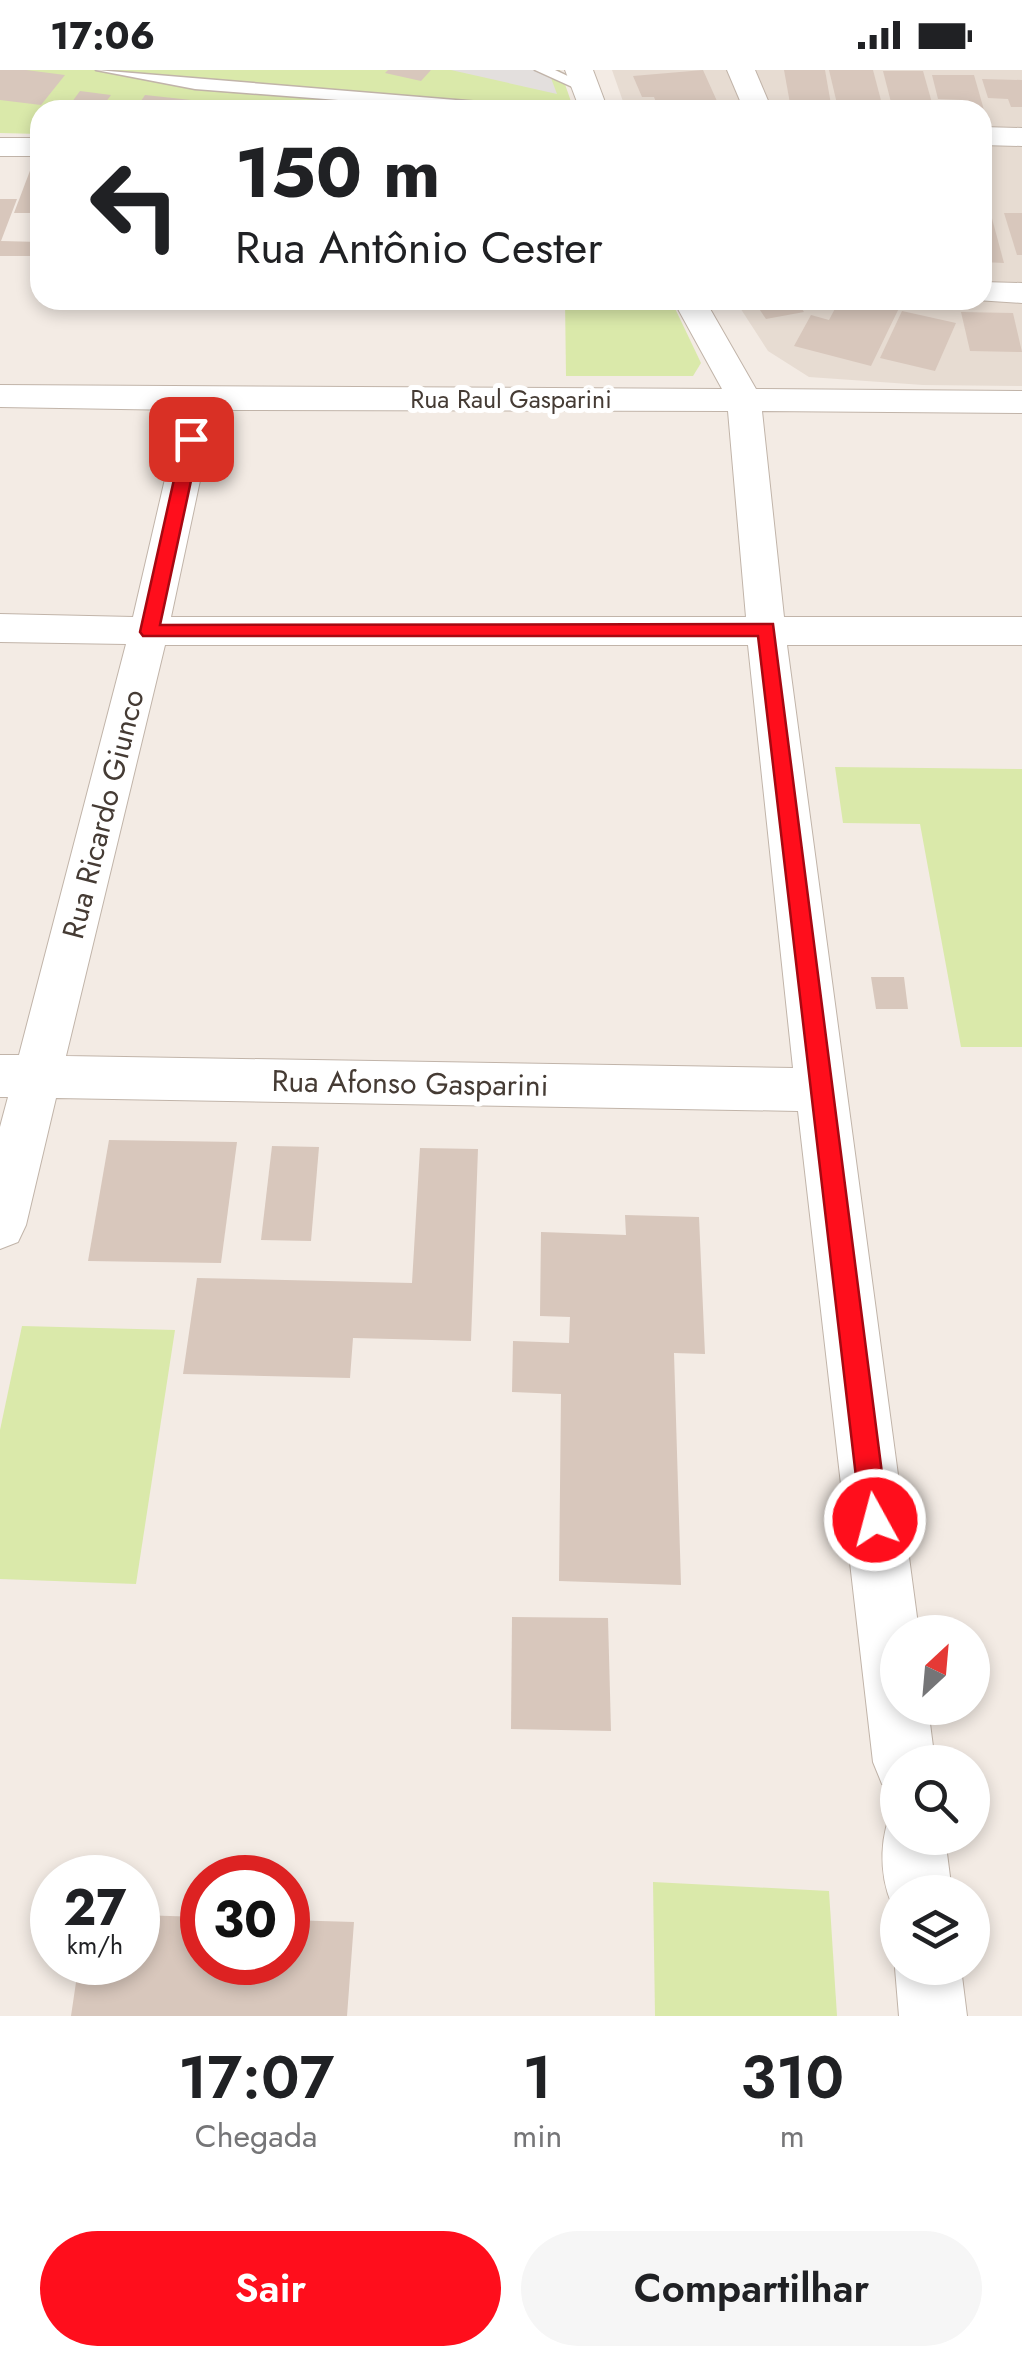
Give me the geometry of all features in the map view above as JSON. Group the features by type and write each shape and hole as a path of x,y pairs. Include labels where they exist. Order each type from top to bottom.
{"street":[{"path":"741,70 754,100"},
{"path":"992,136 1022,136"},
{"path":"0,147 30,148"},
{"path":"992,292 1022,293"},
{"path":"695,310 744,398 766,629 886,1615"},
{"name":"Rua Raul Gasparini","path":"0,396 200,401 744,398 1022,402"},
{"name":"Rua Ricardo Giunco","path":"0,1225 17,1077 150,632 200,401"},
{"path":"0,628 150,632 1022,631"},
{"name":"Rua Afonso Gasparini","path":"17,1077 820,1090"},
{"path":"930,1985 934,2016"}],"lane":[{"path":"103,70 195,84 399,100"},
{"path":"542,70 586,89"}],"shaded area":[{"path":"451,70 548,70 557,94"},
{"path":"612,70 1022,70 1022,386 923,385 809,377 768,351 741,310 992,310 992,100 622,100"}],"green space":[{"path":"0,70 560,70 570,100 30,100 30,134 0,133"},
{"path":"565,310 676,310 701,363 693,376 566,376"},
{"path":"835,767 1022,769 1022,1047 961,1047 920,824 843,823"},
{"path":"22,1326 175,1330 136,1584 0,1579 0,1430"},
{"path":"653,1882 829,1891 837,2016 655,2016"}],"building":[{"path":"0,70 65,75 45,100 30,100 30,104 0,100"},
{"path":"431,70 421,81 385,73"},
{"path":"703,70 716,100 642,97 633,76"},
{"path":"784,70 825,70 830,100 789,100"},
{"path":"829,70 873,70 881,100 836,100"},
{"path":"883,71 923,71 931,100 890,100"},
{"path":"932,75 974,75 981,100 938,99"},
{"path":"982,79 1022,80 1022,107 1011,107 1008,99 988,98"},
{"path":"80,91 111,95 107,100 73,100"},
{"path":"145,95 191,100 142,100"},
{"path":"30,171 30,213 14,213"},
{"path":"0,199 17,199 1,241 30,242 30,256 0,256"},
{"path":"1004,213 1022,213 1022,255 1017,255"},
{"path":"992,218 1004,263 992,262"},
{"path":"760,310 804,312 766,319"},
{"path":"834,310 898,310 871,366 794,346 811,315 829,320"},
{"path":"902,311 956,323 935,371 880,358"},
{"path":"961,312 1013,313 1022,352 970,351"},
{"path":"871,977 904,977 908,1009 876,1009"},
{"path":"109,1140 237,1142 221,1263 88,1261"},
{"path":"272,1146 319,1147 311,1241 261,1240"},
{"path":"420,1148 478,1149 471,1341 353,1338 350,1378 183,1374 197,1278 412,1283"},
{"path":"625,1215 699,1217 705,1354 674,1353 681,1585 559,1581 561,1394 512,1392 513,1341 569,1343 570,1317 540,1316 541,1232 626,1235"},
{"path":"512,1617 608,1618 611,1731 511,1729"},
{"path":"160,1916 180,1916 180,1985 310,1985 310,1921 354,1922 347,2016 71,2016 76,1985 160,1985"}],"route":[{"path":"191,439 150,632 766,629 875,1520"}]}
